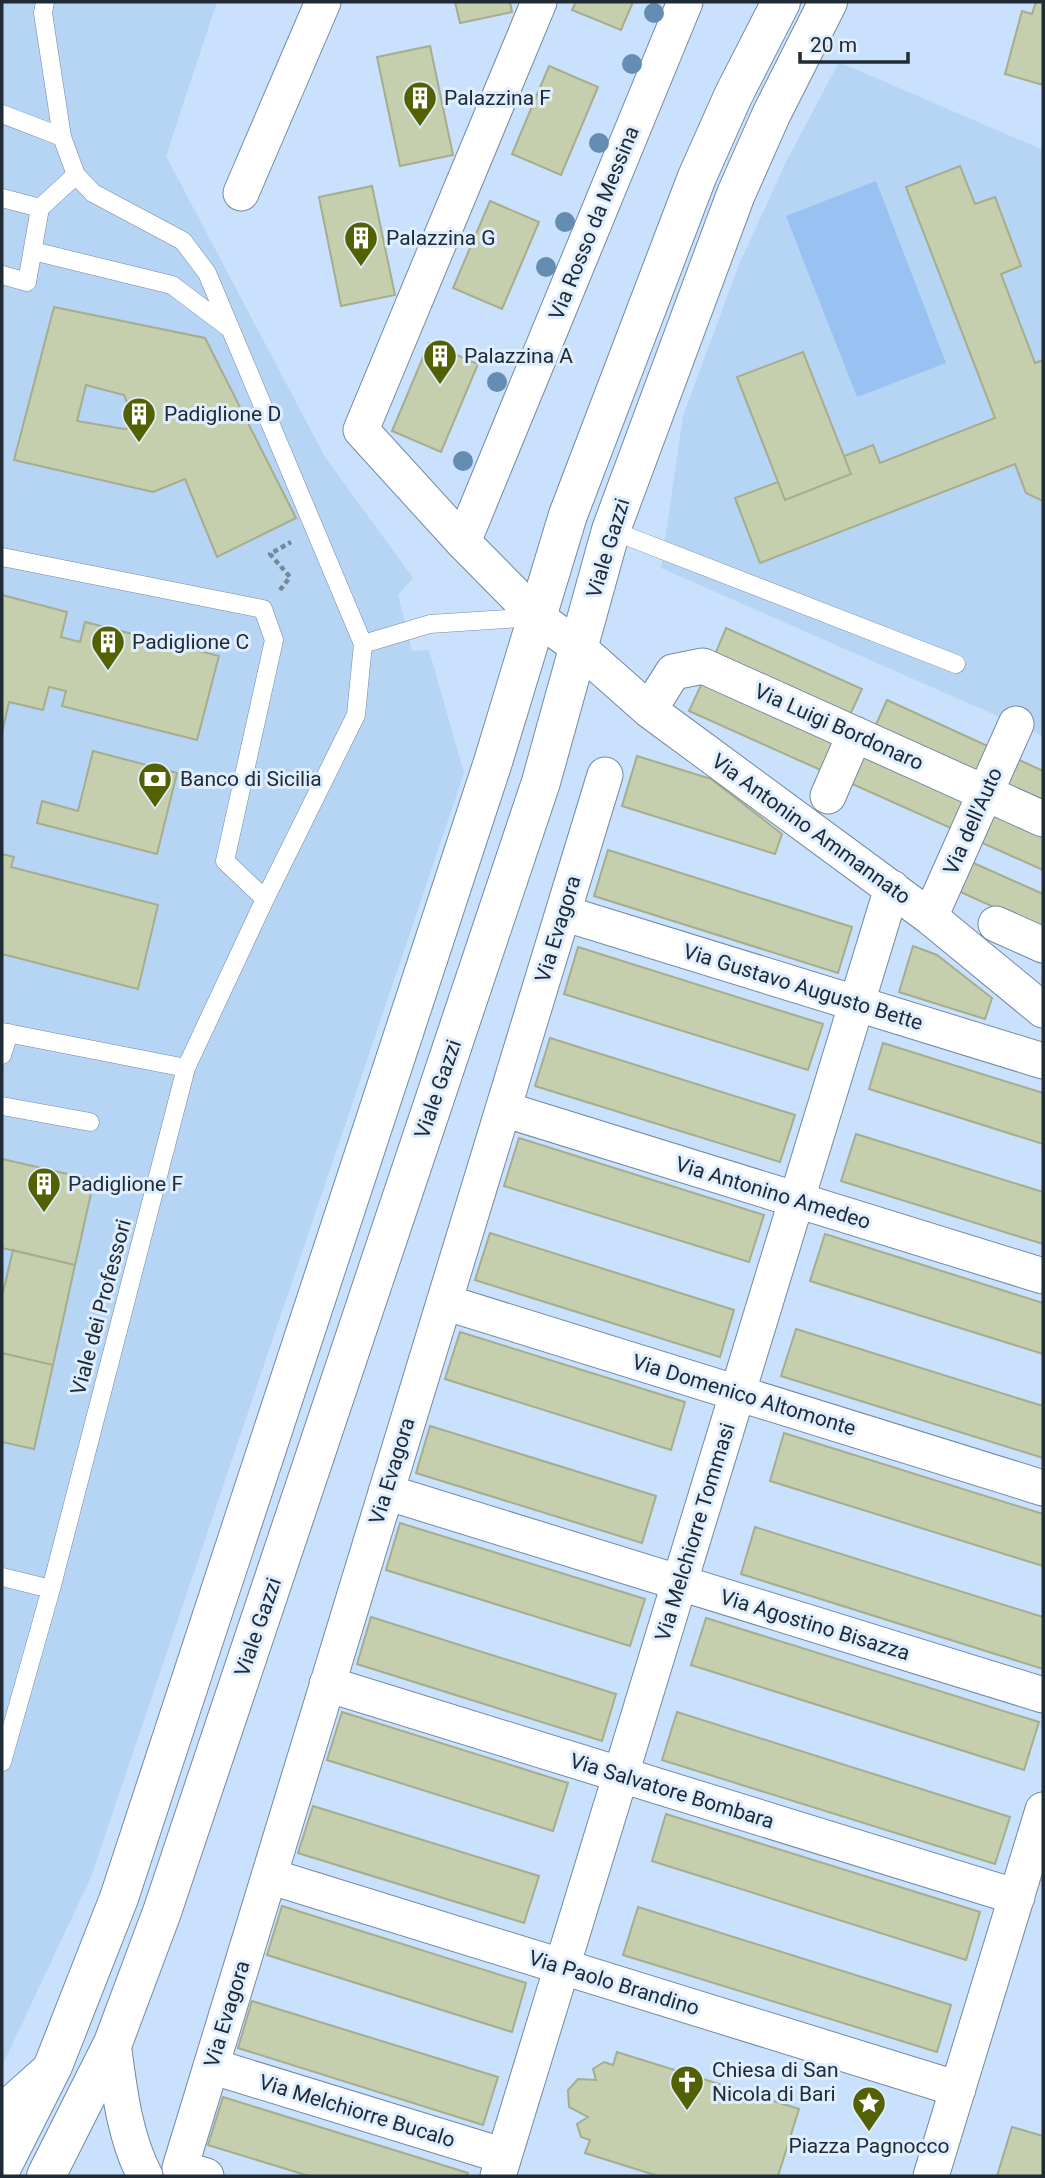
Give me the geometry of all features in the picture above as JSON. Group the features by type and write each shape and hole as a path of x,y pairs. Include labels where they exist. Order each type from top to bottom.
{"main road":[{"path":"2,2167 52,2066 119,1898 480,802 568,515 697,177 733,96 782,2"},
{"name":"Viale Gazzi","path":"46,2176 113,2043 171,1886 532,808 611,530 736,194 771,115 828,2"}],"street":[{"path":"240,193 323,2"},
{"path":"537,617 463,542 361,430 539,2"},
{"name":"Via Rosso da Messina","path":"463,542 685,2"},
{"name":"Via Antonino Ammannato","path":"537,617 579,648 649,710 892,888 1043,1010"},
{"name":"Via Luigi Bordonaro","path":"649,710 673,672 703,666 1043,819"},
{"name":"Via dell'Auto","path":"930,917 1016,724"},
{"path":"828,796 855,734"},
{"name":"Via Evagora","path":"193,2172 211,2066 605,775"},
{"name":"Via Melchiorre Tommasi","path":"501,2166 892,888"},
{"name":"Via Gustavo Augusto Bette","path":"563,913 1043,1061"},
{"path":"996,924 1043,945"},
{"name":"Via Antonino Amedeo","path":"503,1109 1043,1276"},
{"name":"Via Domenico Altomonte","path":"444,1302 1043,1488"},
{"name":"Via Agostino Bisazza","path":"386,1492 1043,1695"},
{"name":"Via Salvatore Bombara","path":"327,1684 1017,1897"},
{"path":"932,2176 1043,1810"},
{"name":"Via Paolo Brandino","path":"269,1876 958,2089"},
{"path":"113,2043 126,2119 145,2176"},
{"path":"2,2112 52,2066"},
{"name":"Via Melchiorre Bucalo","path":"211,2066 501,2166"}],"lane":[{"path":"46,2 43,13 62,137 76,175 93,193 183,241 207,273 363,644 430,624 537,617"},
{"path":"2,114 62,137"},
{"path":"2,275 27,282 40,208 76,175"},
{"path":"2,198 40,208"},
{"path":"33,251 172,285 232,330"},
{"path":"611,530 956,664"},
{"path":"2,557 263,609 274,640 225,862 265,899"},
{"name":"Viale dei Professori","path":"2,1762 51,1589 186,1068 265,899 356,715 363,644"},
{"path":"2,1055 5,1032 186,1068"},
{"path":"2,1106 90,1122"},
{"path":"2,1577 51,1589"}],"path":[{"path":"263,609 290,577 270,554 314,528"}],"shaded area":[{"path":"2,2 217,2 166,156 325,457 413,578 398,595 412,651 429,650 464,773 91,1877 2,2066"},
{"path":"839,62 1043,150 1043,736 661,568 683,416 738,267 786,162"},
{"path":"876,181 946,363 857,397 786,216"}],"building":[{"path":"455,2 510,2 512,12 460,23"},
{"path":"576,2 633,2 621,30 572,10"},
{"path":"1036,2 1043,2 1043,85 1005,74 1022,11 1032,14"},
{"name":"Palazzina F","path":"430,46 453,155 400,166 377,57"},
{"path":"549,66 598,87 561,175 512,154"},
{"path":"960,166 975,204 995,197 1021,266 1001,274 1035,363 1043,360 1043,501 1026,493 1015,464 760,563 735,498 778,482 785,500 851,474 844,456 873,445 880,463 995,418 906,187"},
{"name":"Palazzina G","path":"372,186 395,295 341,306 319,197"},
{"path":"490,201 539,222 502,309 453,288"},
{"name":"Padiglione D","path":"54,307 205,338 296,518 217,557 185,479 153,492 14,460","holes":["86,385 124,395 137,427 124,429 77,421"]},
{"name":"Palazzina A","path":"429,343 478,364 441,452 392,431"},
{"path":"803,352 851,474 785,500 737,377"},
{"name":"Padiglione C","path":"2,595 67,612 61,637 80,642 85,622 219,656 197,740 62,706 66,691 49,687 43,710 9,702 2,733"},
{"path":"726,628 862,689 849,717 714,657"},
{"path":"702,683 837,744 825,772 689,711"},
{"path":"887,700 992,748 980,776 874,729"},
{"path":"93,751 177,773 157,854 37,823 42,801 78,811"},
{"path":"637,756 711,779 782,834 775,854 622,806"},
{"path":"862,756 967,803 955,830 850,783"},
{"path":"1015,758 1043,771 1043,804 1002,786"},
{"path":"990,813 1043,837 1043,870 978,841"},
{"path":"608,850 852,927 838,973 594,896"},
{"path":"2,854 14,857 11,867 158,905 138,989 2,954"},
{"path":"969,861 1043,894 1043,929 956,890"},
{"path":"913,946 937,955 992,998 985,1019 899,992"},
{"path":"578,947 823,1024 808,1070 564,994"},
{"path":"550,1038 795,1115 780,1162 535,1086"},
{"path":"883,1043 1043,1093 1043,1144 869,1089"},
{"path":"856,1134 1043,1192 1043,1244 841,1181"},
{"path":"519,1138 764,1215 749,1262 504,1186"},
{"name":"Padiglione F","path":"2,1159 94,1180 75,1265 2,1248"},
{"path":"490,1233 734,1310 720,1357 475,1280"},
{"path":"825,1234 1043,1303 1043,1354 810,1281"},
{"path":"13,1250 75,1265 53,1365 2,1353 2,1297"},
{"path":"796,1329 1043,1406 1043,1458 781,1376"},
{"path":"460,1332 685,1402 671,1450 445,1379"},
{"path":"2,1353 53,1365 34,1449 2,1442"},
{"path":"430,1426 656,1496 642,1543 416,1473"},
{"path":"784,1433 1043,1514 1043,1566 770,1481"},
{"path":"400,1523 645,1599 630,1646 386,1570"},
{"path":"755,1527 1043,1617 1043,1669 741,1574"},
{"path":"371,1617 616,1694 602,1741 357,1664"},
{"path":"706,1618 1039,1722 1024,1770 691,1665"},
{"path":"342,1712 568,1783 553,1831 327,1760"},
{"path":"677,1712 1010,1817 995,1864 662,1760"},
{"path":"313,1806 539,1876 524,1923 298,1853"},
{"path":"666,1814 980,1912 966,1960 652,1861"},
{"path":"282,1906 526,1983 512,2032 267,1955"},
{"path":"638,1907 951,2005 937,2052 623,1955"},
{"path":"252,2001 498,2077 483,2125 238,2048"},
{"name":"Chiesa di San Nicola di Bari","path":"617,2052 799,2109 778,2176 658,2176 585,2153 590,2140 581,2137 577,2124 588,2117 569,2107 568,2090 578,2079 596,2080 593,2069 604,2062 613,2065"},
{"path":"223,2097 468,2173 467,2176 309,2176 208,2145"},
{"path":"1012,2127 1043,2136 1043,2176 997,2176"}],"place":[{"name":"Palazzina F","path":"420,128"},
{"name":"Palazzina G","path":"361,268"},
{"name":"Palazzina A","path":"440,386"},
{"name":"Padiglione D","path":"139,444"},
{"name":"Padiglione C","path":"108,672"},
{"name":"Banco di Sicilia","path":"155,809"},
{"name":"Padiglione F","path":"44,1214"},
{"name":"Chiesa di San Nicola di Bari","path":"687,2112"},
{"name":"Piazza Pagnocco","path":"869,2133"}]}
